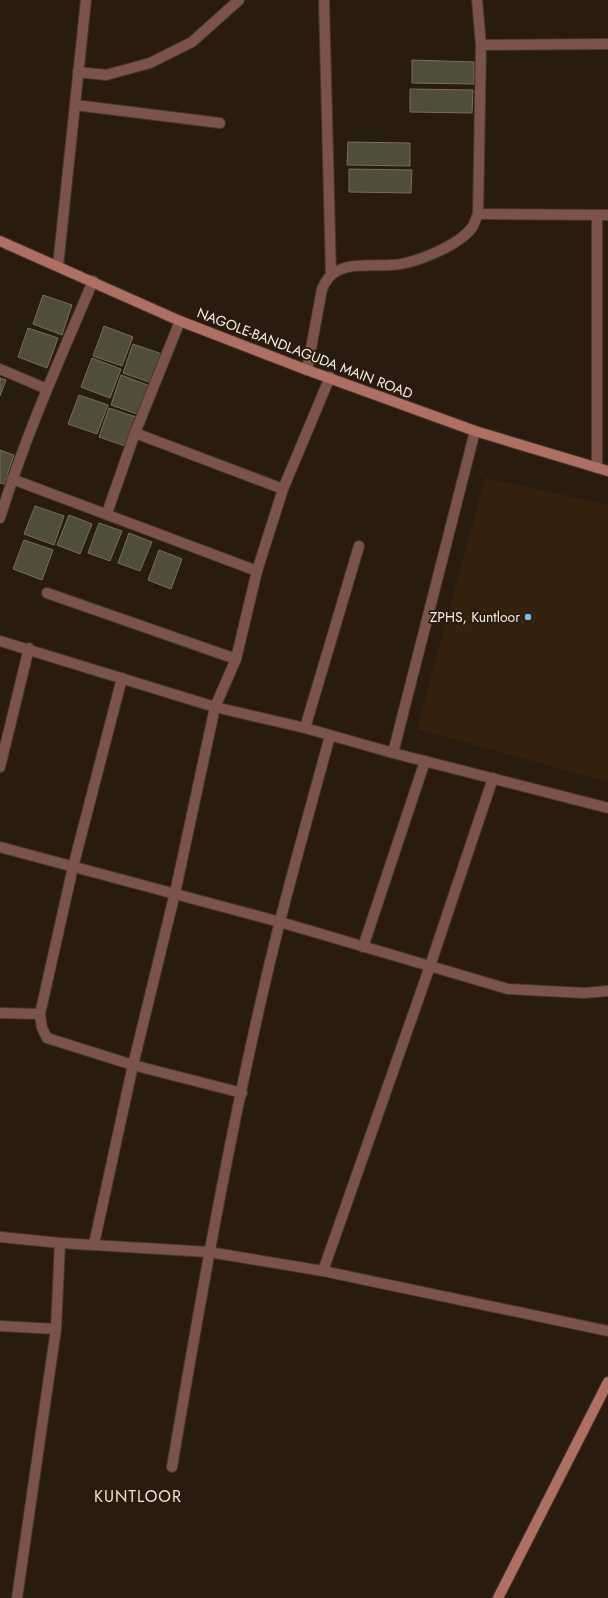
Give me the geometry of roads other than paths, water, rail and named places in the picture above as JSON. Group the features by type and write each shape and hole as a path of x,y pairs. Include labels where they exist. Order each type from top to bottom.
{"street":[{"path":"58,266 86,0"},
{"path":"78,72 106,75 150,63 192,42 239,0"},
{"path":"324,0 331,275"},
{"path":"307,370 322,289 326,280 331,275 346,267 394,265 419,259 444,248 465,235 473,226 478,214 482,45 477,0"},
{"path":"482,45 608,44"},
{"path":"75,105 220,123"},
{"path":"478,214 608,215"},
{"path":"597,216 597,468"},
{"name":"NAGOLE-BANDLAGUDA MAIN ROAD","path":"0,241 93,281 180,321 307,370 330,377 475,431 608,470"},
{"path":"0,518 12,479 47,389 93,281"},
{"path":"107,513 135,433 180,321"},
{"path":"0,369 47,389"},
{"path":"94,1244 133,1065 175,894 215,707 236,659 257,571 283,489 330,377"},
{"path":"392,753 475,431"},
{"path":"135,433 283,489"},
{"path":"12,479 107,513 257,571"},
{"path":"306,728 359,546"},
{"path":"47,593 236,659"},
{"path":"0,641 28,648 215,707 306,728 392,753 608,808"},
{"path":"0,767 28,648"},
{"path":"122,678 73,867 40,1014 42,1028 47,1038 133,1065 242,1093"},
{"path":"172,1467 209,1252 242,1093 280,922 330,736"},
{"path":"363,947 425,761"},
{"path":"323,1271 430,966 493,778"},
{"path":"0,847 280,922 508,989 584,992 608,991"},
{"path":"0,1013 40,1014"},
{"path":"0,1237 60,1243 209,1252 323,1271 608,1331"},
{"path":"17,1598 56,1329 60,1243"},
{"path":"0,1326 56,1329"},
{"path":"498,1598 608,1382"}],"place":[{"name":"ZPHS, Kuntloor","path":"528,617"}],"district":[{"name":"KUNTLOOR","path":"138,1496"}]}
